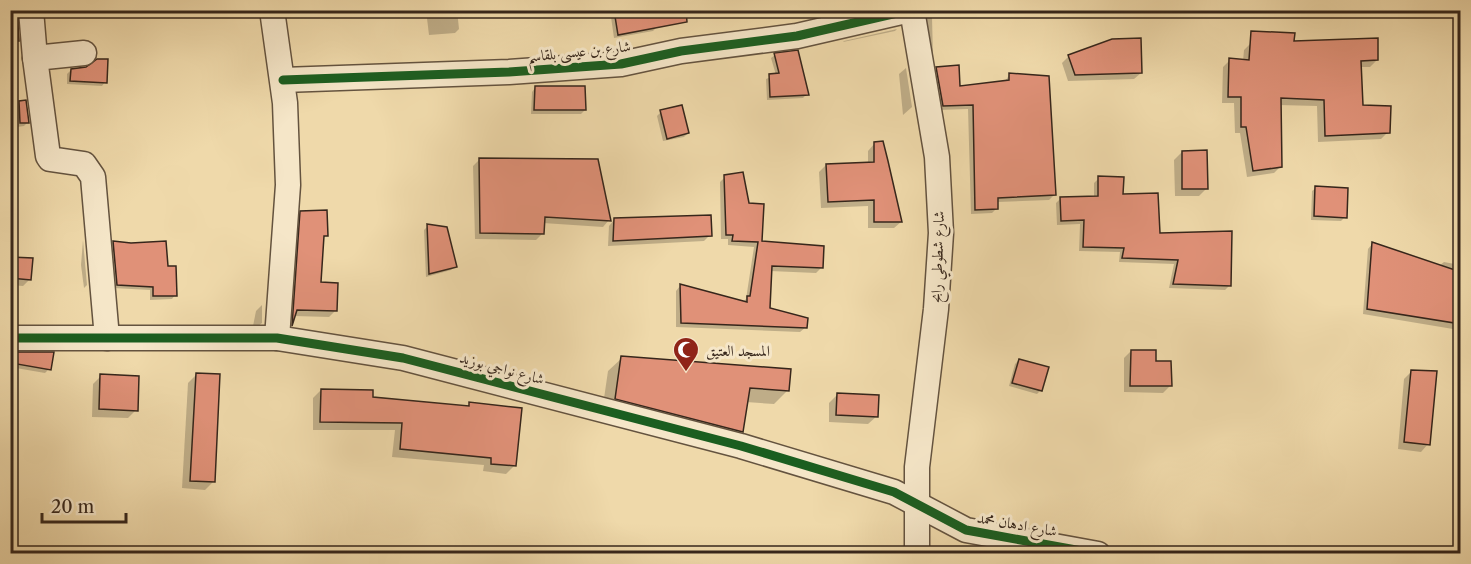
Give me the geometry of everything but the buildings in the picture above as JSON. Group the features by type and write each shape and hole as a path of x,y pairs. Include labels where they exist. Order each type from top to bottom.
{"street":[{"path":"31,10 48,156 50,159 84,164 93,177 107,338"},
{"path":"272,10 282,80 288,185 277,338"},
{"name":"شارع بن عيسى بلقاسم","path":"282,80 509,72 621,64 681,51 797,36 911,10"},
{"name":"شارع شطوطي رابح","path":"911,10 937,157 941,233 936,309 917,467 917,554"},
{"path":"35,58 84,53"},
{"name":"شارع نواجي بوزيد","path":"10,338 277,338 429,365 741,446 894,492 966,530"},
{"name":"شارع ادهان محمد","path":"966,530 1098,554"}],"cycle path":[{"path":"283,80 509,72 621,64 681,51 797,36 910,10"},
{"path":"10,338 277,338 403,358 741,446 894,492 966,530 1098,554"}],"place":[{"name":"المسجد العتيق","path":"686,373"}]}
